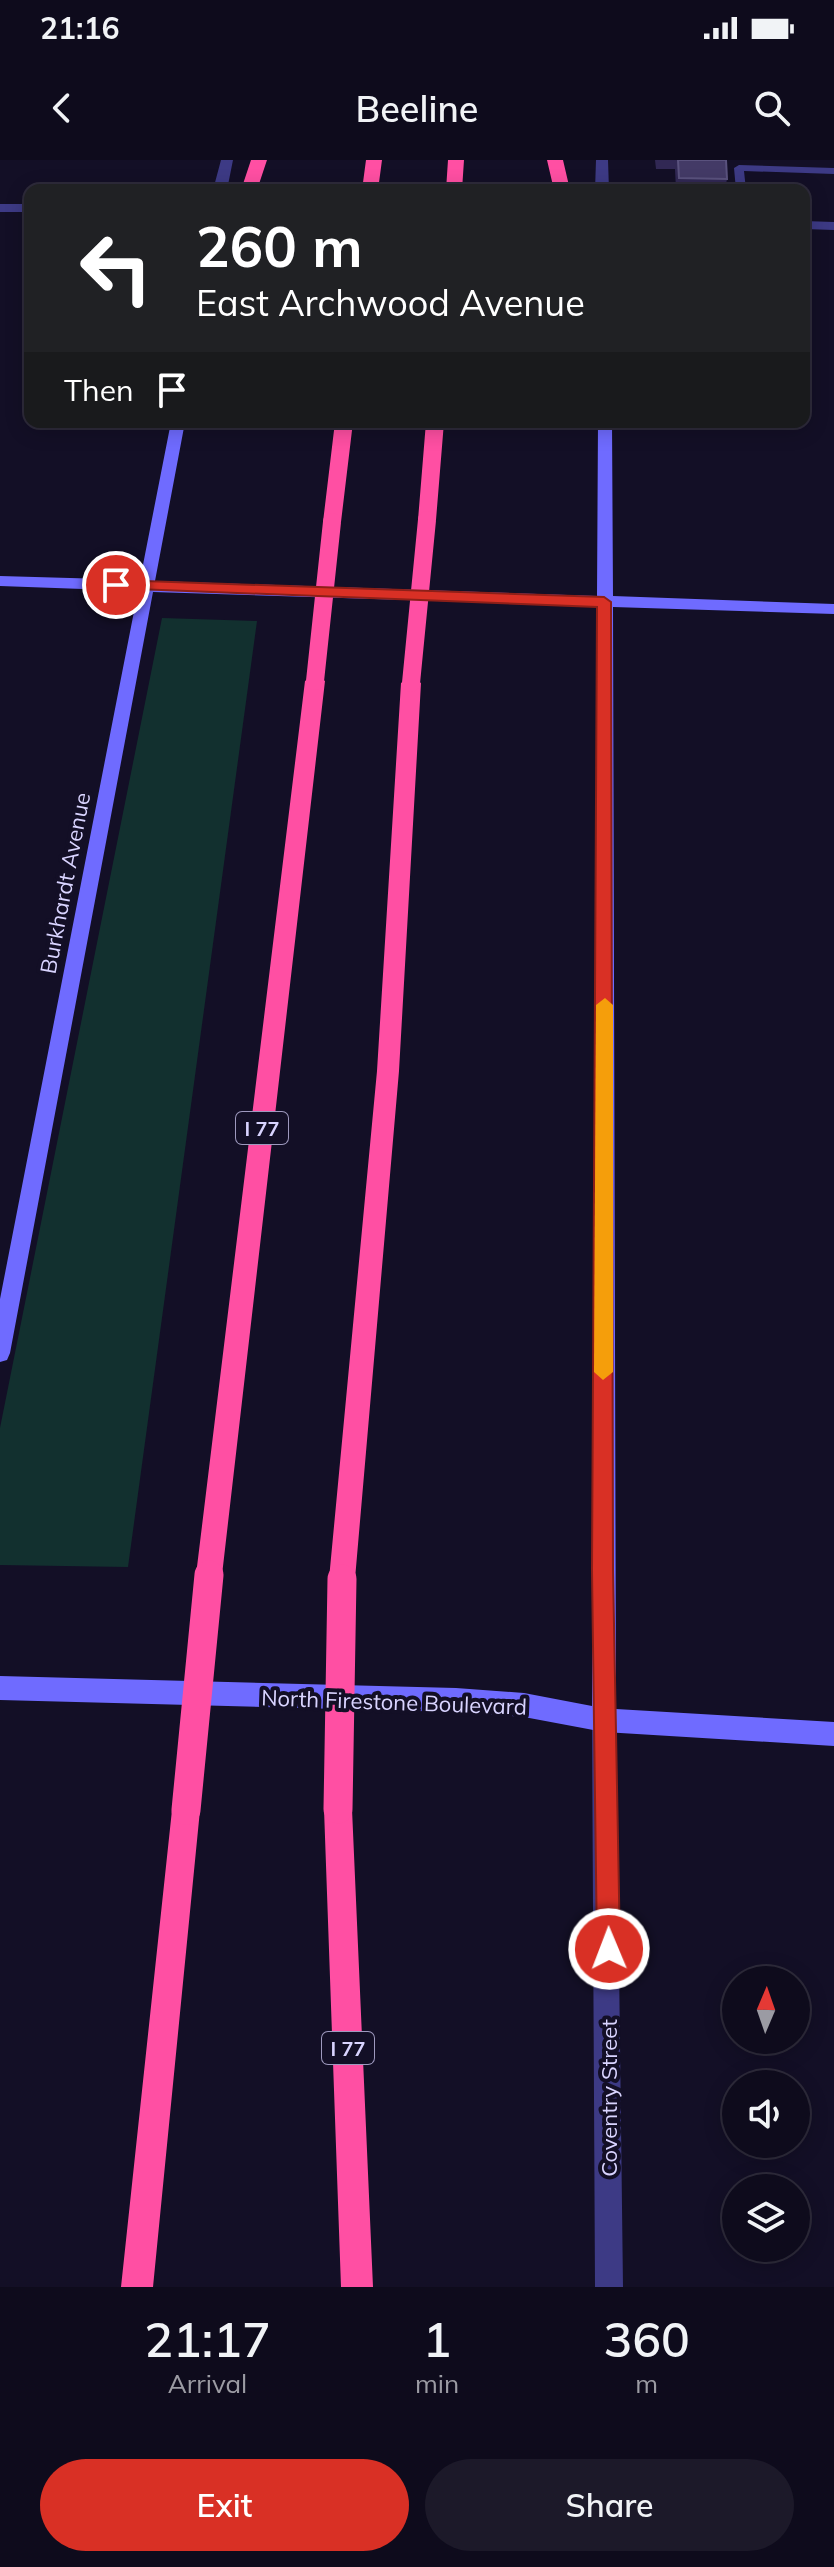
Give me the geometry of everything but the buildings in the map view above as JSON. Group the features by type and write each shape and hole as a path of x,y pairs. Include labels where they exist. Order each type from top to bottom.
{"highway":[{"path":"251,184 259,160"},
{"path":"371,184 374,160"},
{"path":"454,184 456,160"},
{"path":"555,160 561,184"},
{"name":"I 77","path":"146,2287 147,2182 209,1575 343,428"},
{"name":"I 77","path":"357,2287 338,1809 342,1579 388,1071 411,683 435,428"},
{"path":"137,2287 147,2182"}],"street":[{"path":"221,184 227,160"},
{"path":"602,160 602,184"},
{"path":"0,208 24,208"},
{"path":"810,225 834,226"},
{"name":"Burkhardt Avenue","path":"0,1353 177,428"},
{"name":"Coventry Street","path":"605,428 604,1720 609,2287"},
{"path":"0,581 834,609"},
{"name":"North Firestone Boulevard","path":"0,1688 456,1700 524,1705 604,1720 834,1734"}],"lane":[{"path":"740,184 739,168 834,171"}],"green space":[{"path":"162,618 257,621 128,1567 0,1565 0,1428"}],"slow traffic":[{"path":"603,1372 605,1005"}],"route":[{"path":"116,585 604,602 603,1570 609,1949"}]}
